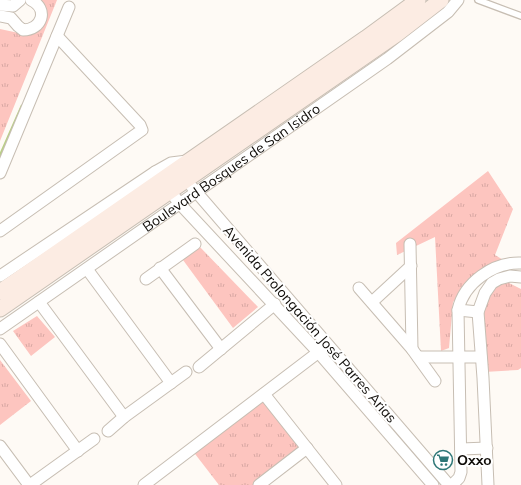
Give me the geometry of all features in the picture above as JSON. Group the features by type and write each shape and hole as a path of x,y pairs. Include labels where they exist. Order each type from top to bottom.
{"main road":[{"name":"Boulevard Bosques de San Isidro","path":"178,171 190,160 366,38 418,0"},
{"name":"Boulevard Bosques de San Isidro","path":"0,292 162,181 397,34 441,0"},
{"name":"Boulevard Bosques de San Isidro","path":"0,309 162,181"}],"street":[{"path":"0,5 13,6 20,0"},
{"path":"0,16 12,18 23,30 33,28 38,25 41,18 41,10 36,3 31,0"},
{"name":"Boulevard Bosques de San Isidro","path":"0,329 387,59 448,12 458,0"},
{"path":"0,173 69,6"},
{"path":"0,231 142,130 140,125 57,36"},
{"name":"Avenida Prolongación José Parres Arias","path":"178,171 449,485"},
{"name":"Avenida Prolongación José Parres Arias","path":"162,181 180,204 275,304 318,352 433,485"},
{"name":"Boulevard Bosques de San Isidro","path":"0,276 162,181"},
{"path":"146,279 195,244"},
{"path":"410,244 415,353"},
{"path":"452,485 459,478 461,472 458,310 463,294 474,282 495,267 511,263 521,263"},
{"path":"372,302 411,266"},
{"path":"160,268 221,349"},
{"path":"87,269 171,383"},
{"path":"488,485 478,312 485,293 492,283 510,276 521,276"},
{"path":"474,282 485,293"},
{"path":"359,288 415,353 435,381"},
{"path":"40,302 124,417"},
{"path":"199,367 275,304"},
{"path":"458,310 478,312"},
{"path":"0,344 78,451"},
{"path":"144,485 328,345"},
{"path":"415,353 481,357"},
{"path":"108,430 186,372"},
{"path":"264,394 336,485"},
{"path":"0,446 29,485 94,439"},
{"path":"259,485 307,448"},
{"path":"461,449 487,448"}],"lane":[{"path":"478,0 521,16"}],"green space":[{"path":"41,0 57,0 0,141 0,29 28,35 47,17"},
{"path":"488,171 513,209 495,255 505,261 476,278 453,302 449,348 441,351 435,237 397,255 396,243"},
{"path":"199,246 258,307 233,328 183,260"},
{"path":"507,282 521,289 521,368 518,370 484,372 481,306 490,290"},
{"path":"37,316 55,337 31,356 13,331"},
{"path":"0,360 31,401 0,425"},
{"path":"262,398 306,450 259,485 219,485 192,450"}],"waterway":[{"path":"0,156 22,106"}],"place":[{"name":"Oxxo","path":"443,460"}]}
